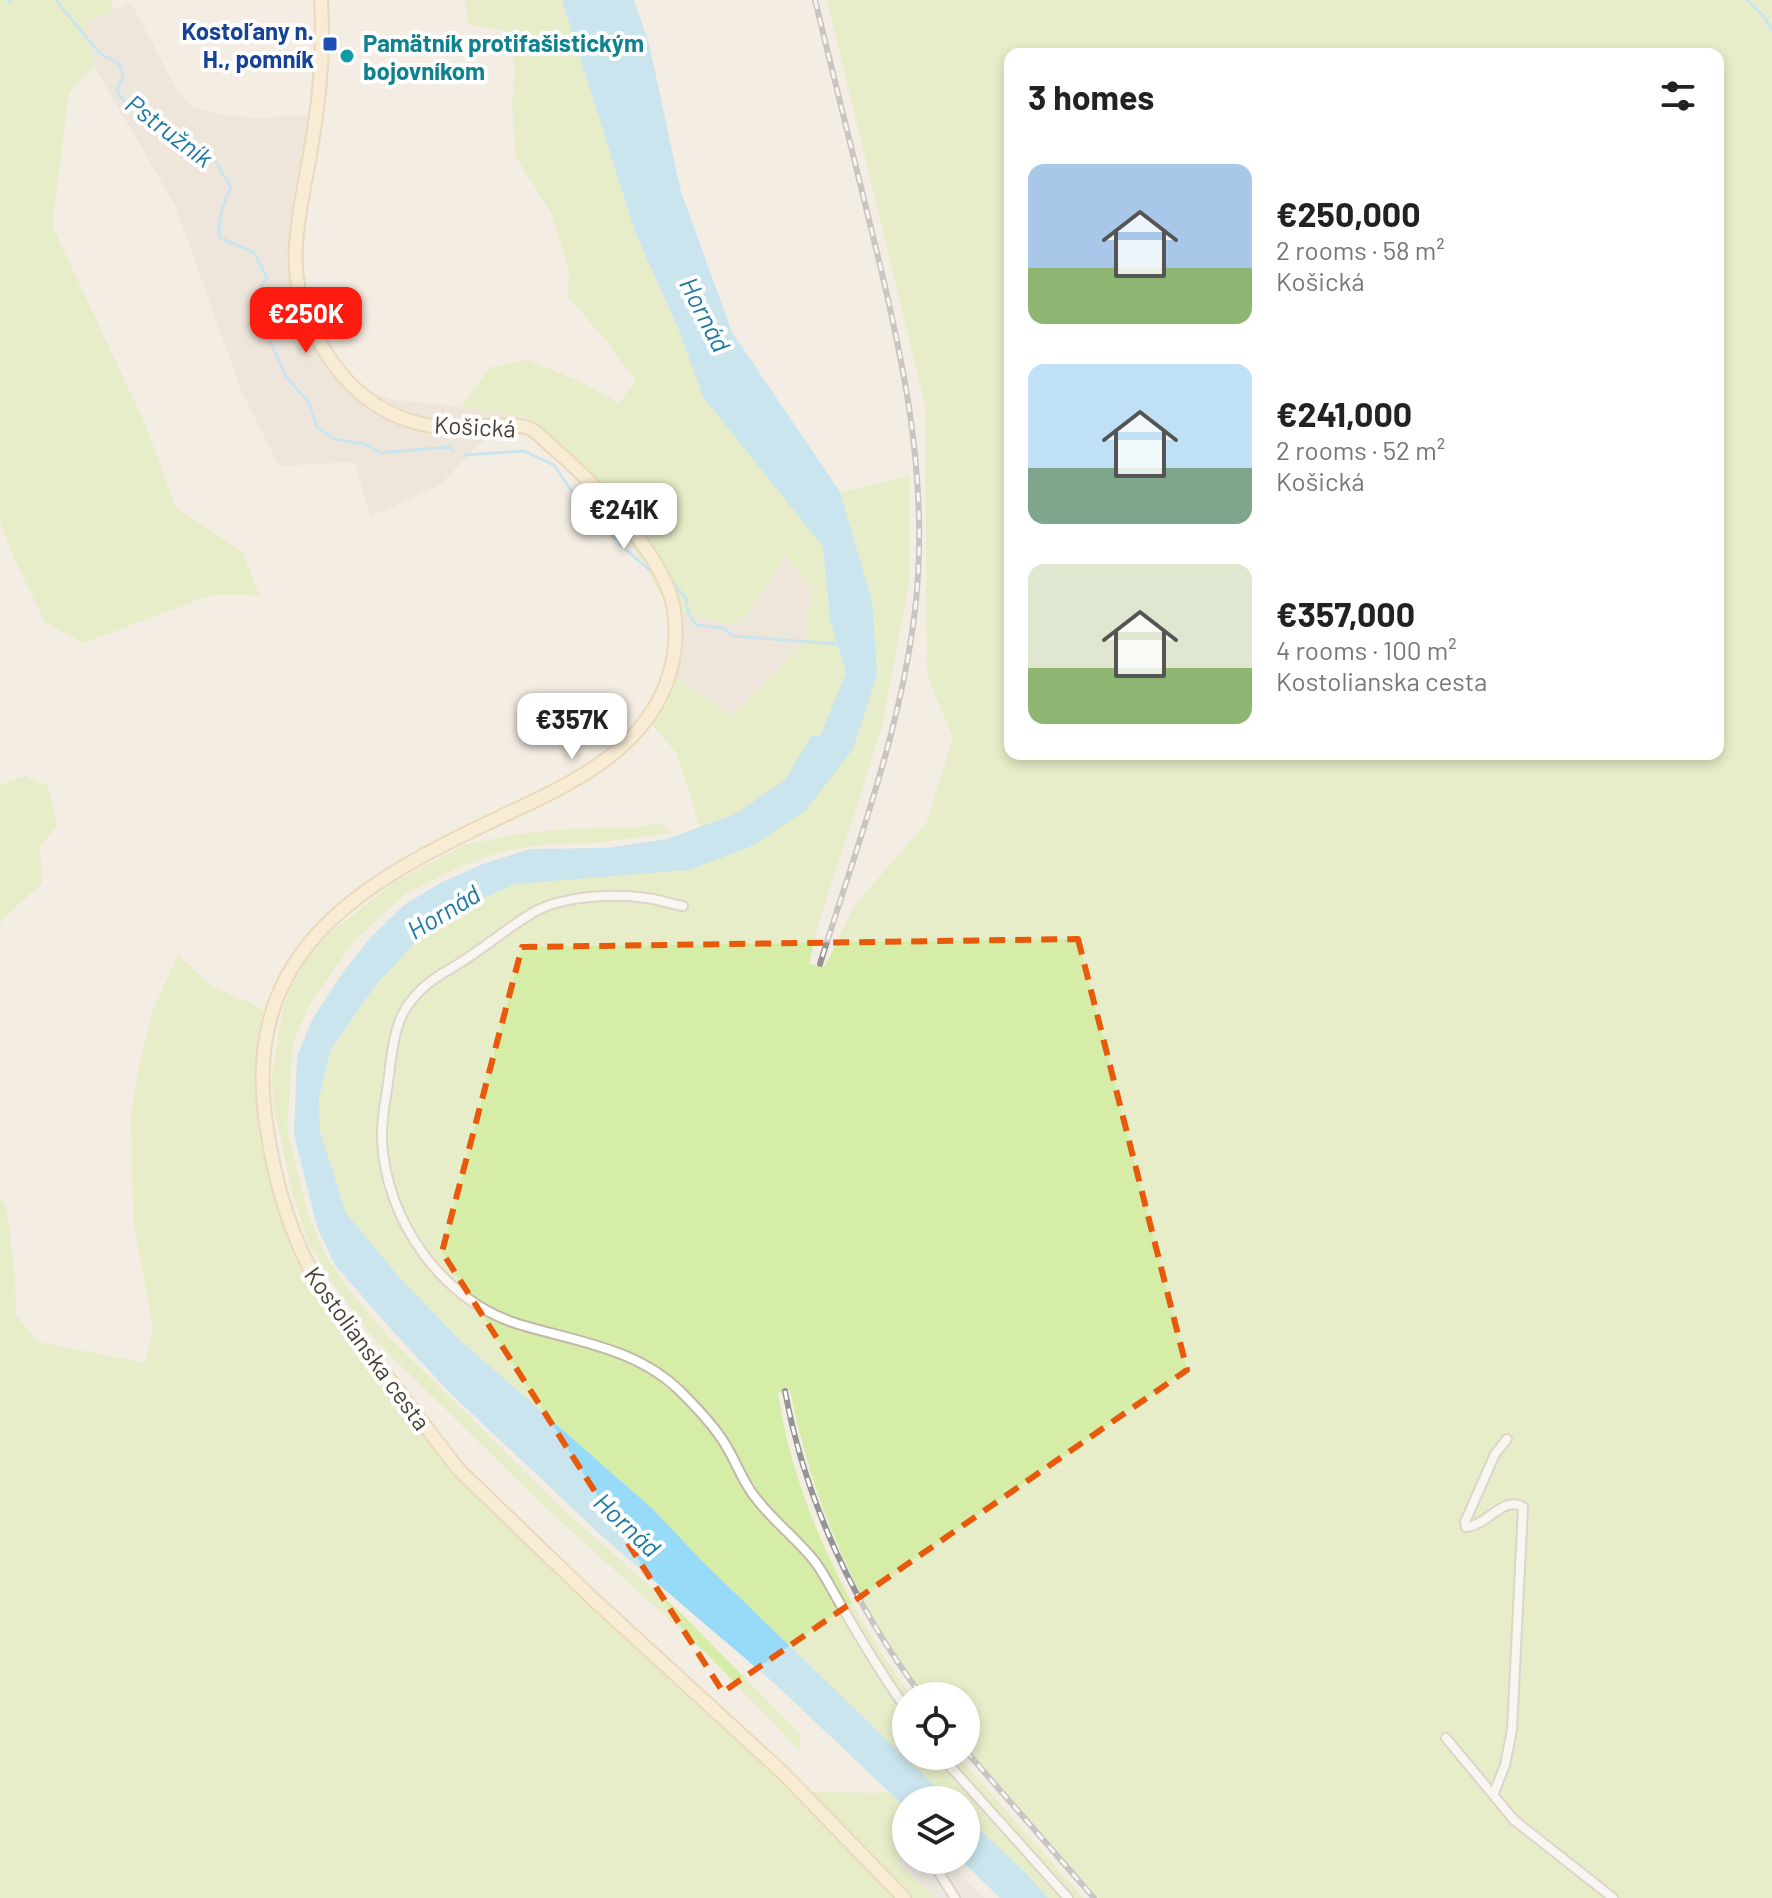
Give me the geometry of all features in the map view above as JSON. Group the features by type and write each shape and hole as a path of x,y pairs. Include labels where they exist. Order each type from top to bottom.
{"street":[{"name":"Košická","path":"321,0 320,84 295,233 295,274 308,320 326,353 346,382 374,406 406,419 445,428 530,429 582,473 646,550 660,572"},
{"name":"Kostolianska cesta","path":"660,572 674,609 675,644 671,672 663,691 655,709 639,728 608,760 582,776 552,794 423,855 354,899 303,948 286,975 270,1012 263,1046 261,1074 267,1130 291,1232 311,1275 451,1460 489,1501 790,1780 904,1898"},
{"path":"683,906 640,897 559,902 524,919 476,954 434,978 416,994 398,1019 391,1054 382,1125 388,1177 401,1215 422,1253 475,1302 499,1317 598,1344 626,1355 669,1379 721,1438 759,1504 817,1564 892,1688"},
{"path":"1494,1793 1505,1765 1512,1730 1523,1507 1517,1503 1507,1504 1484,1523 1466,1527 1465,1522 1495,1454 1507,1439"},
{"path":"1446,1738 1524,1829 1613,1898"},
{"path":"954,1770 1068,1898"},
{"path":"940,1874 955,1898"}],"highlighted area":[{"path":"1078,939 1187,1370 723,1692 442,1252 522,947"}],"shaded area":[{"path":"131,2 178,92 192,106 221,115 258,118 313,114 297,280 298,311 359,387 393,400 461,406 528,417 542,430 505,427 478,445 440,485 370,517 355,462 279,466 241,390 175,205 94,66 84,23"},
{"path":"783,552 812,590 806,641 732,717 670,672 674,633 664,600 685,614 730,624 743,620 777,571"},
{"path":"910,1874 960,1874 984,1898 936,1898"}],"green space":[{"path":"0,0 111,0 114,10 85,23 94,66 69,92 52,225 146,426 176,508 243,553 260,597 211,595 83,643 45,622 13,556 0,521"},
{"path":"465,0 562,0 635,232 679,330 703,397 823,547 830,620 846,673 820,736 811,736 785,780 735,814 700,827 677,754 652,724 670,672 732,716 806,641 812,590 784,553 777,571 743,620 730,624 685,614 664,600 608,504 562,447 528,417 461,406 491,367 528,360 581,382 619,403 636,381 567,296 570,273 551,213 516,157 512,106 515,65 506,31 469,25"},
{"path":"827,0 1772,0 1772,1898 1099,1898 980,1762 980,1682 916,1682 879,1626 840,1551 825,1512 799,1431 790,1390 778,1393 786,1434 810,1513 845,1590 902,1682 892,1682 892,1745 702,1561 654,1510 460,1340 399,1277 346,1213 320,1131 319,1098 331,1049 375,986 413,945 438,924 472,903 515,884 805,811 872,601 840,492 910,476 909,584 881,730 819,922 809,964 825,966 854,906 927,822 953,737 927,675 925,405"},
{"path":"25,776 48,786 57,825 40,847 42,883 0,925 0,785"},
{"path":"658,822 673,833 504,851 462,866 405,894 355,940 309,1005 293,1043 287,1129 309,1218 328,1259 346,1286 388,1336 568,1514 681,1613 800,1734 799,1750 704,1651 545,1507 378,1343 339,1293 308,1242 293,1195 274,1109 272,1073 283,1010 292,985 311,953 334,930 390,885 464,845 517,834 642,827"},
{"path":"178,955 210,985 270,1012 267,1130 311,1275 414,1413 592,1598 783,1773 904,1898 0,1898 0,1196 7,1209 16,1315 38,1342 145,1363 153,1329 133,1217 131,1115 153,1010"},
{"path":"918,1770 970,1770 1083,1898 1072,1898 1004,1822 1064,1898 1048,1898 980,1829 980,1786 935,1786"},
{"path":"889,1791 892,1794 892,1874 909,1874 936,1898 910,1898 807,1792"}],"water":[{"name":"Hornád","path":"562,0 634,0 649,44 681,192 732,332 840,492 872,601 877,675 853,749 805,811 754,845 689,870 515,884 472,903 438,924 413,945 375,986 331,1049 319,1098 320,1131 346,1213 399,1277 460,1340 654,1510 702,1561 892,1745 892,1770 918,1770 935,1786 892,1786 892,1795 774,1683 604,1538 449,1392 389,1327 335,1265 317,1227 294,1135 297,1056 312,1020 343,972 370,938 404,905 442,882 483,864 530,849 606,848 667,839 735,814 785,780 811,736 820,736 846,673 830,620 823,547 703,397 679,330 635,232"},
{"path":"980,1829 1048,1898 1000,1898 975,1874 980,1874"}],"waterway":[{"name":"Pstružník","path":"56,0 99,52 120,66 123,73 117,88 126,103 139,107 216,162 231,188 221,212 220,238 254,252 267,278 258,291 253,311 263,325 285,375 309,403 317,427 334,439 365,444 380,453 448,447 454,451"},
{"path":"1747,0 1763,15 1772,30"},
{"name":"Pstružník","path":"464,455 524,451 554,465 572,492 649,570"},
{"name":"Pstružník","path":"668,576 686,599 688,613 696,625 723,628 734,636 839,644"}],"railway":[{"path":"815,0 902,364 919,505 916,601 901,694 877,785 820,964"},
{"path":"785,1391 805,1473 836,1551 875,1626 912,1682"},
{"path":"980,1767 1094,1898"}],"place":[{"name":"Kostoľany n. H., pomník","path":"330,44"},
{"name":"Pamätník protifašistickým bojovníkom","path":"347,56"}]}
